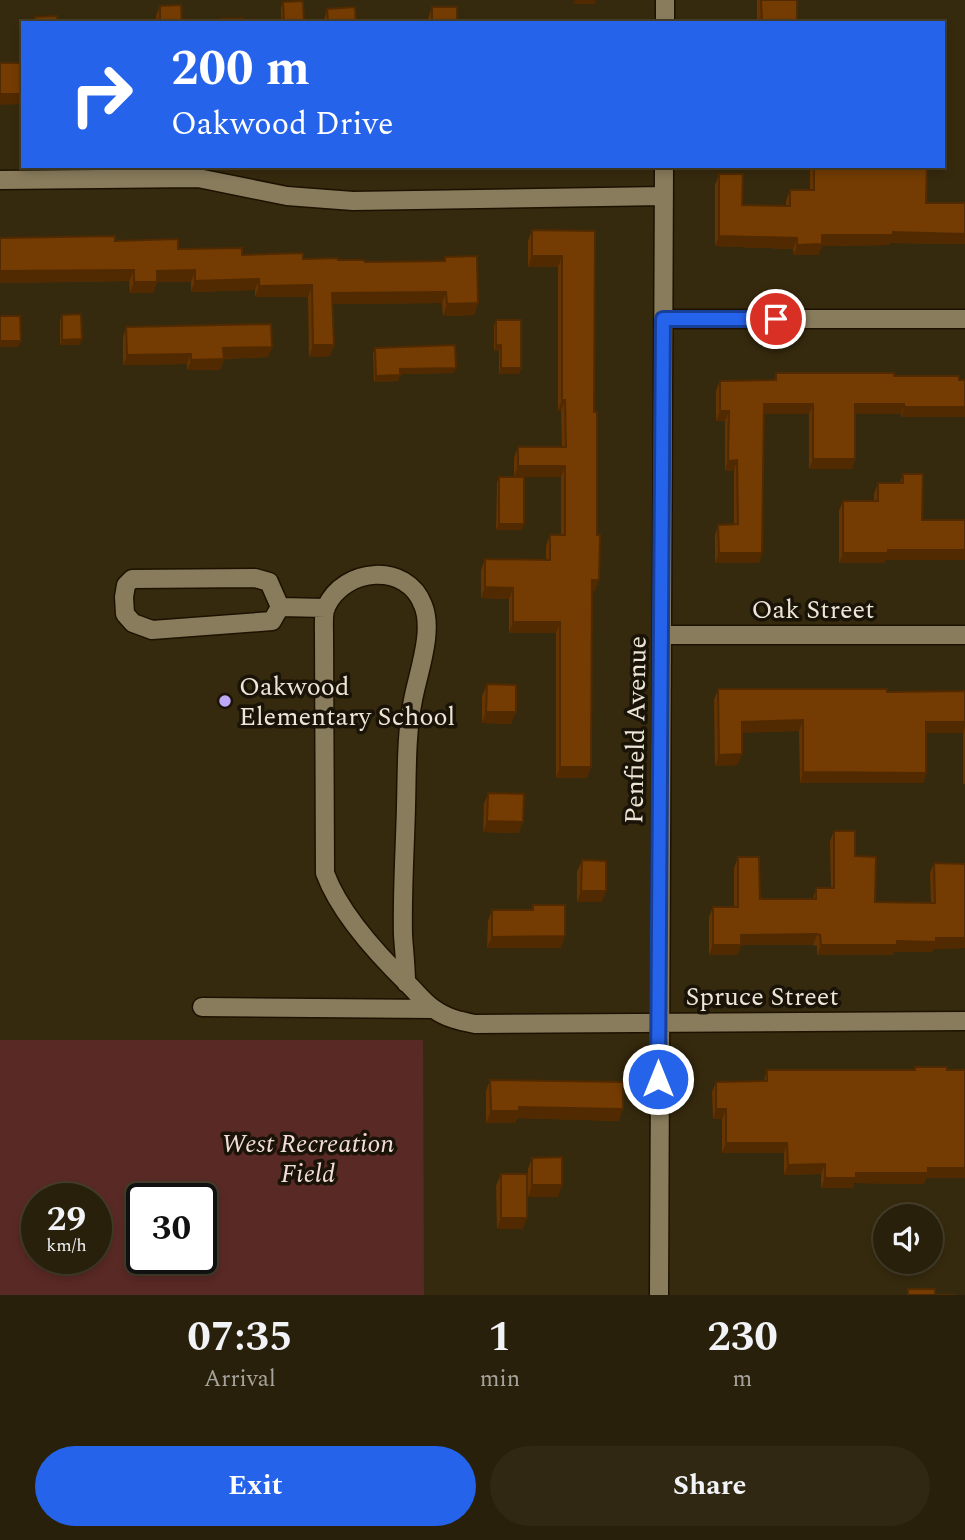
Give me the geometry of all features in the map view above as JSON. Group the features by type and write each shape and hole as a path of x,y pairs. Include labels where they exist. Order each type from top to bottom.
{"street":[{"path":"665,0 665,21"},
{"name":"Penfield Avenue","path":"659,1295 658,1022 664,168"},
{"path":"0,180 198,178 287,196 354,201 664,196"},
{"path":"663,319 965,318"},
{"path":"406,983 403,935 408,743 412,702 421,668 427,623 424,606 413,587 397,577 379,574 362,577 346,586 334,596 326,608 325,873 332,892 383,959 406,983 433,1009"},
{"path":"255,578 270,582 280,607 272,621 152,630 133,623 125,614 124,597 126,585 132,579 255,578"},
{"path":"280,607 326,608"},
{"name":"Oak Street","path":"662,635 965,635"},
{"path":"202,1007 433,1009"},
{"name":"Spruce Street","path":"433,1009 456,1020 475,1024 965,1021"}],"green space":[{"name":"West Recreation Field","path":"0,1040 423,1040 424,1295 0,1295"}],"building":[{"path":"761,0 797,0 797,21 762,21"},
{"path":"303,1 304,21 284,21 283,2"},
{"path":"181,5 182,21 160,21 160,6"},
{"path":"355,7 356,21 328,21 327,9"},
{"path":"432,7 457,7 457,21 432,21"},
{"path":"57,16 57,21 35,21 35,17"},
{"path":"243,18 244,21 220,21"},
{"path":"0,63 21,63 21,94 0,94"},
{"path":"814,168 927,168 926,203 965,203 965,234 893,232 893,235 822,235 822,244 797,245 797,238 719,236 719,174 743,174 742,205 790,206 790,190 814,190"},
{"path":"532,230 595,231 594,412 597,412 597,535 600,535 599,580 592,580 591,767 560,767 560,622 513,622 513,588 485,587 485,559 550,560 550,535 565,535 565,466 518,466 518,447 566,447 565,400 562,400 562,256 532,256"},
{"path":"115,236 115,241 178,239 178,249 242,248 242,255 303,253 303,259 337,258 365,262 445,261 445,257 477,256 478,303 447,304 446,292 332,293 334,345 313,345 312,285 259,286 259,279 195,281 195,270 157,271 157,282 134,282 134,270 0,271 0,238"},
{"path":"81,314 82,339 62,340 62,315"},
{"path":"0,316 20,316 21,341 0,341"},
{"path":"496,320 521,320 521,368 501,368 501,345 496,345"},
{"path":"271,324 272,347 223,348 224,359 191,360 191,354 127,355 126,327"},
{"path":"455,345 456,368 400,369 400,375 376,376 375,348"},
{"path":"776,373 959,376 959,380 965,380 965,407 855,404 855,459 813,459 813,404 764,404 762,553 719,553 718,525 738,524 737,460 728,461 729,411 720,411 720,381 776,380"},
{"path":"903,474 923,474 922,520 965,520 965,550 843,553 843,501 878,501 878,483 903,483"},
{"path":"499,477 524,477 524,524 499,524"},
{"path":"487,684 516,685 516,712 486,712"},
{"path":"718,689 965,691 965,722 926,722 926,773 803,772 803,720 742,722 742,754 719,755"},
{"path":"488,793 524,794 523,822 487,821"},
{"path":"834,831 855,831 855,856 876,857 875,902 935,903 934,863 965,864 965,938 936,938 936,942 897,941 897,945 821,945 820,935 817,934 741,935 741,945 713,945 713,907 738,907 738,857 759,857 760,899 816,899 816,888 834,888"},
{"path":"582,860 606,861 606,891 581,891"},
{"path":"533,905 565,905 565,936 492,937 492,910 533,910"},
{"path":"915,1067 965,1070 965,1168 928,1168 928,1173 856,1173 856,1178 825,1178 825,1164 788,1165 787,1143 726,1143 726,1109 716,1109 716,1082 767,1081 767,1070 915,1070"},
{"path":"490,1080 623,1082 623,1109 519,1107 519,1111 491,1111"},
{"path":"562,1157 562,1185 532,1185 532,1158"},
{"path":"501,1174 527,1174 527,1218 501,1218"},
{"path":"908,1289 935,1289 935,1295 908,1295"}],"place":[{"name":"Oakwood Elementary School","path":"225,701"}],"route":[{"path":"658,1079 663,319 776,319"}]}
